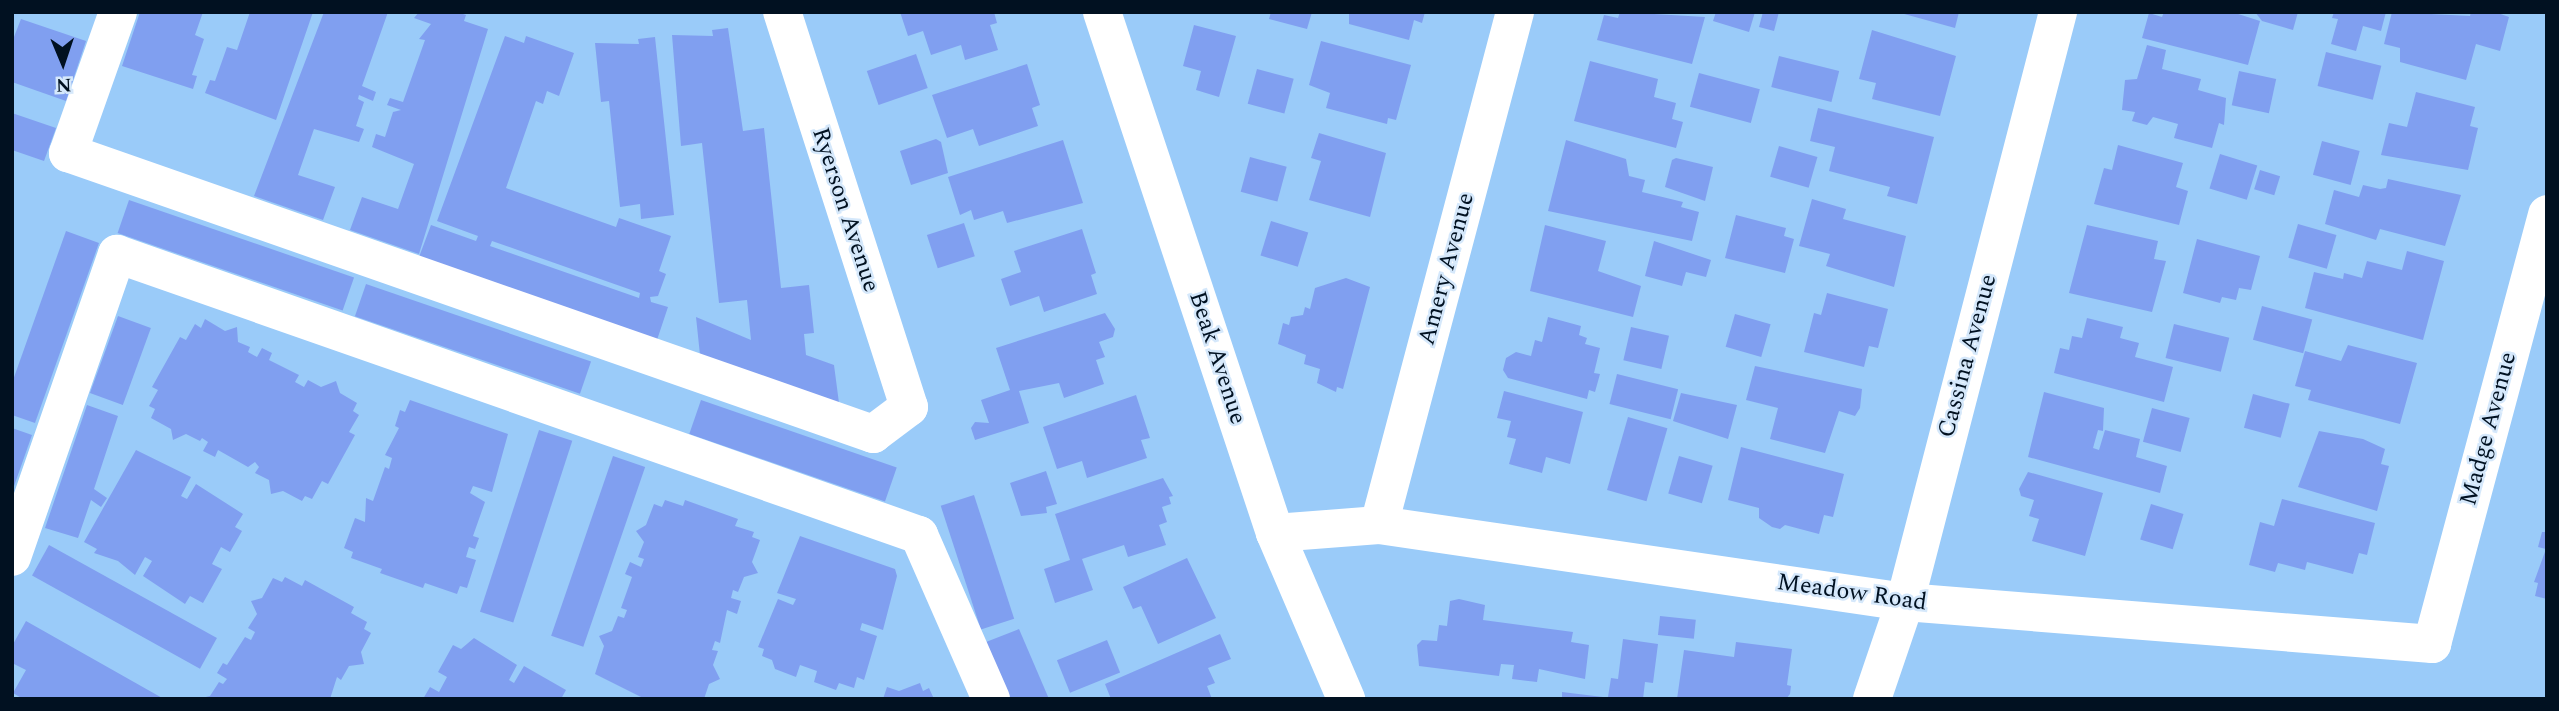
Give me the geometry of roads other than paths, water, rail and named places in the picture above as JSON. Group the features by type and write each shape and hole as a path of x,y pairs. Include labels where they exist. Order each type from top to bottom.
{"street":[{"name":"Ryerson Avenue","path":"118,12 68,153 873,434 909,407 782,12"},
{"name":"Beak Avenue","path":"1102,12 1275,533 1346,699"},
{"name":"Amery Avenue","path":"1379,525 1515,12"},
{"name":"Cassina Avenue","path":"1872,699 1905,602 2058,12"},
{"name":"Madge Avenue","path":"2432,644 2547,214"},
{"path":"12,557 117,254 919,535 991,699"},
{"name":"Meadow Road","path":"1275,533 1379,525 1905,602 2432,644"}]}
